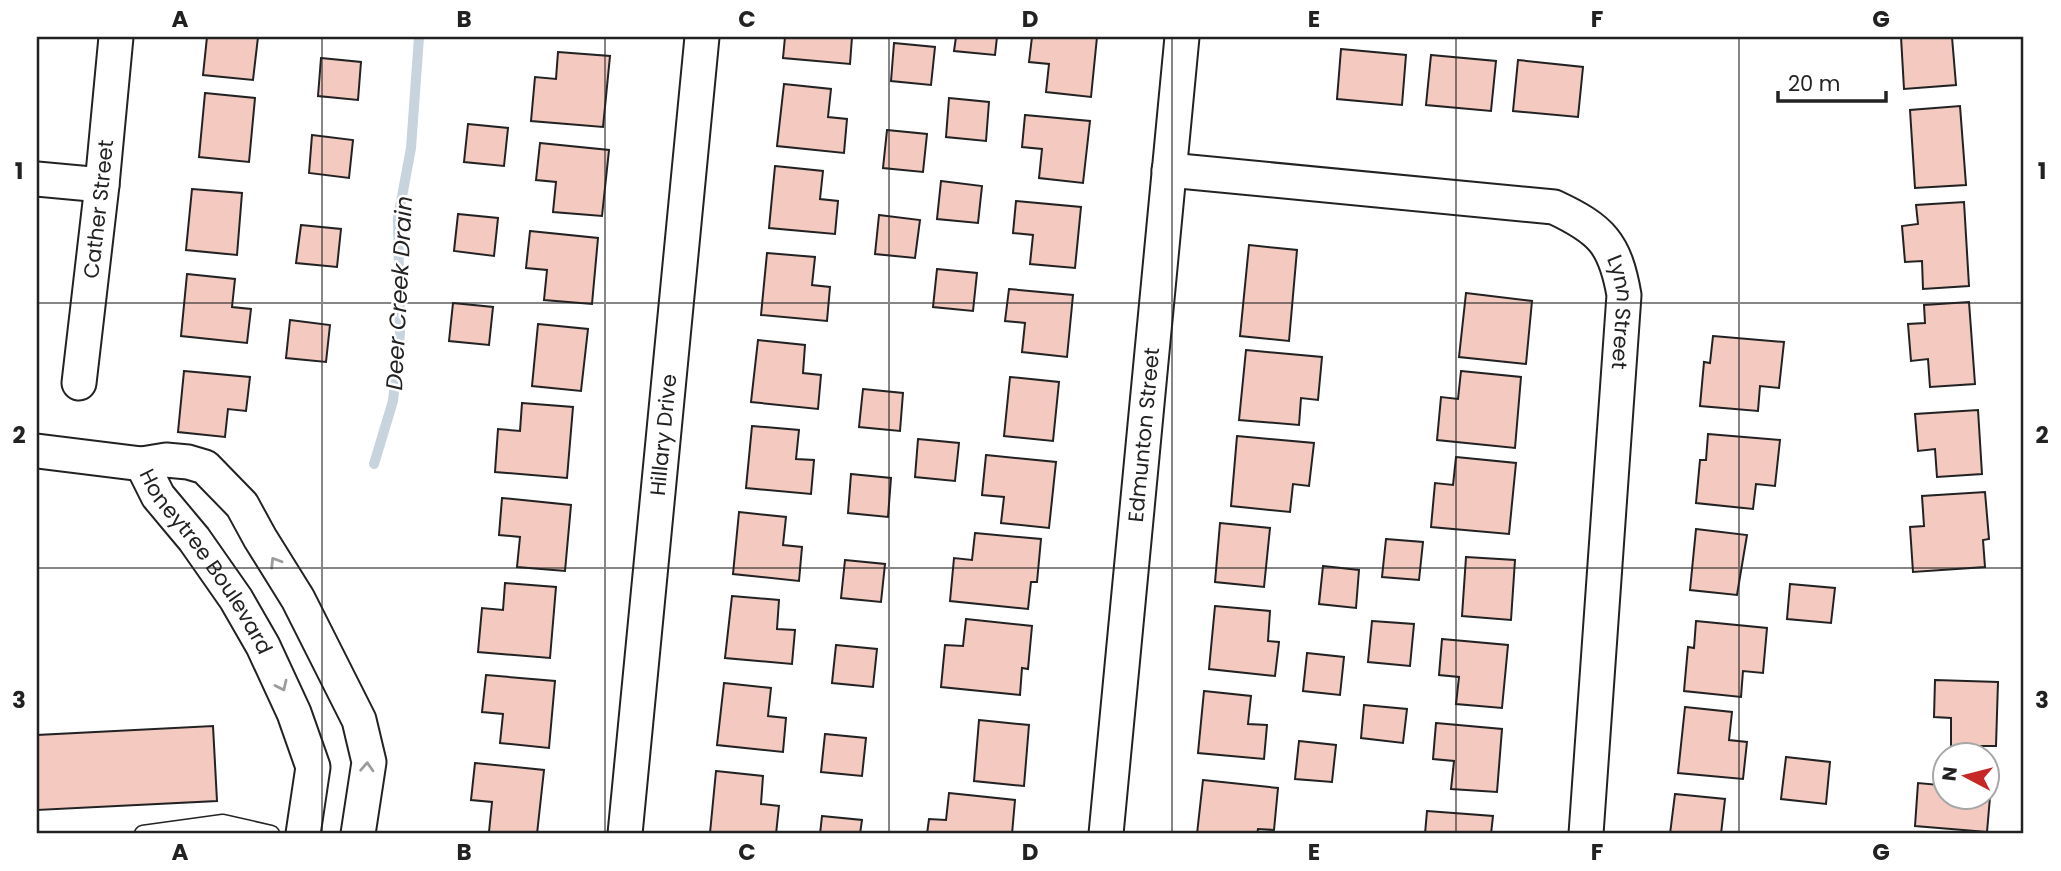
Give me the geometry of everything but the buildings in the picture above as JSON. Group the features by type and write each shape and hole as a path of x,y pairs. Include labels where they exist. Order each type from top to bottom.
{"street":[{"name":"Cather Street","path":"79,383 103,185 116,37"},
{"name":"Hillary Drive","path":"625,834 702,37"},
{"name":"Edmunton Street","path":"1106,834 1182,37"},
{"name":"Lynn Street","path":"1169,170 1554,207 1596,231 1611,249 1619,266 1624,295 1586,834"},
{"path":"37,179 103,185"},
{"path":"37,451 142,464"},
{"name":"Honeytree Boulevard","path":"303,834 313,767 294,713 263,646 236,599 194,539 158,496 142,464 166,460 205,467 242,505 298,599 365,737 369,762 358,834"}],"lane":[{"path":"143,834 223,823 271,834"}],"waterway":[{"name":"Deer Creek Drain","path":"374,464 393,401 400,333 398,218 411,148 419,37"}]}
